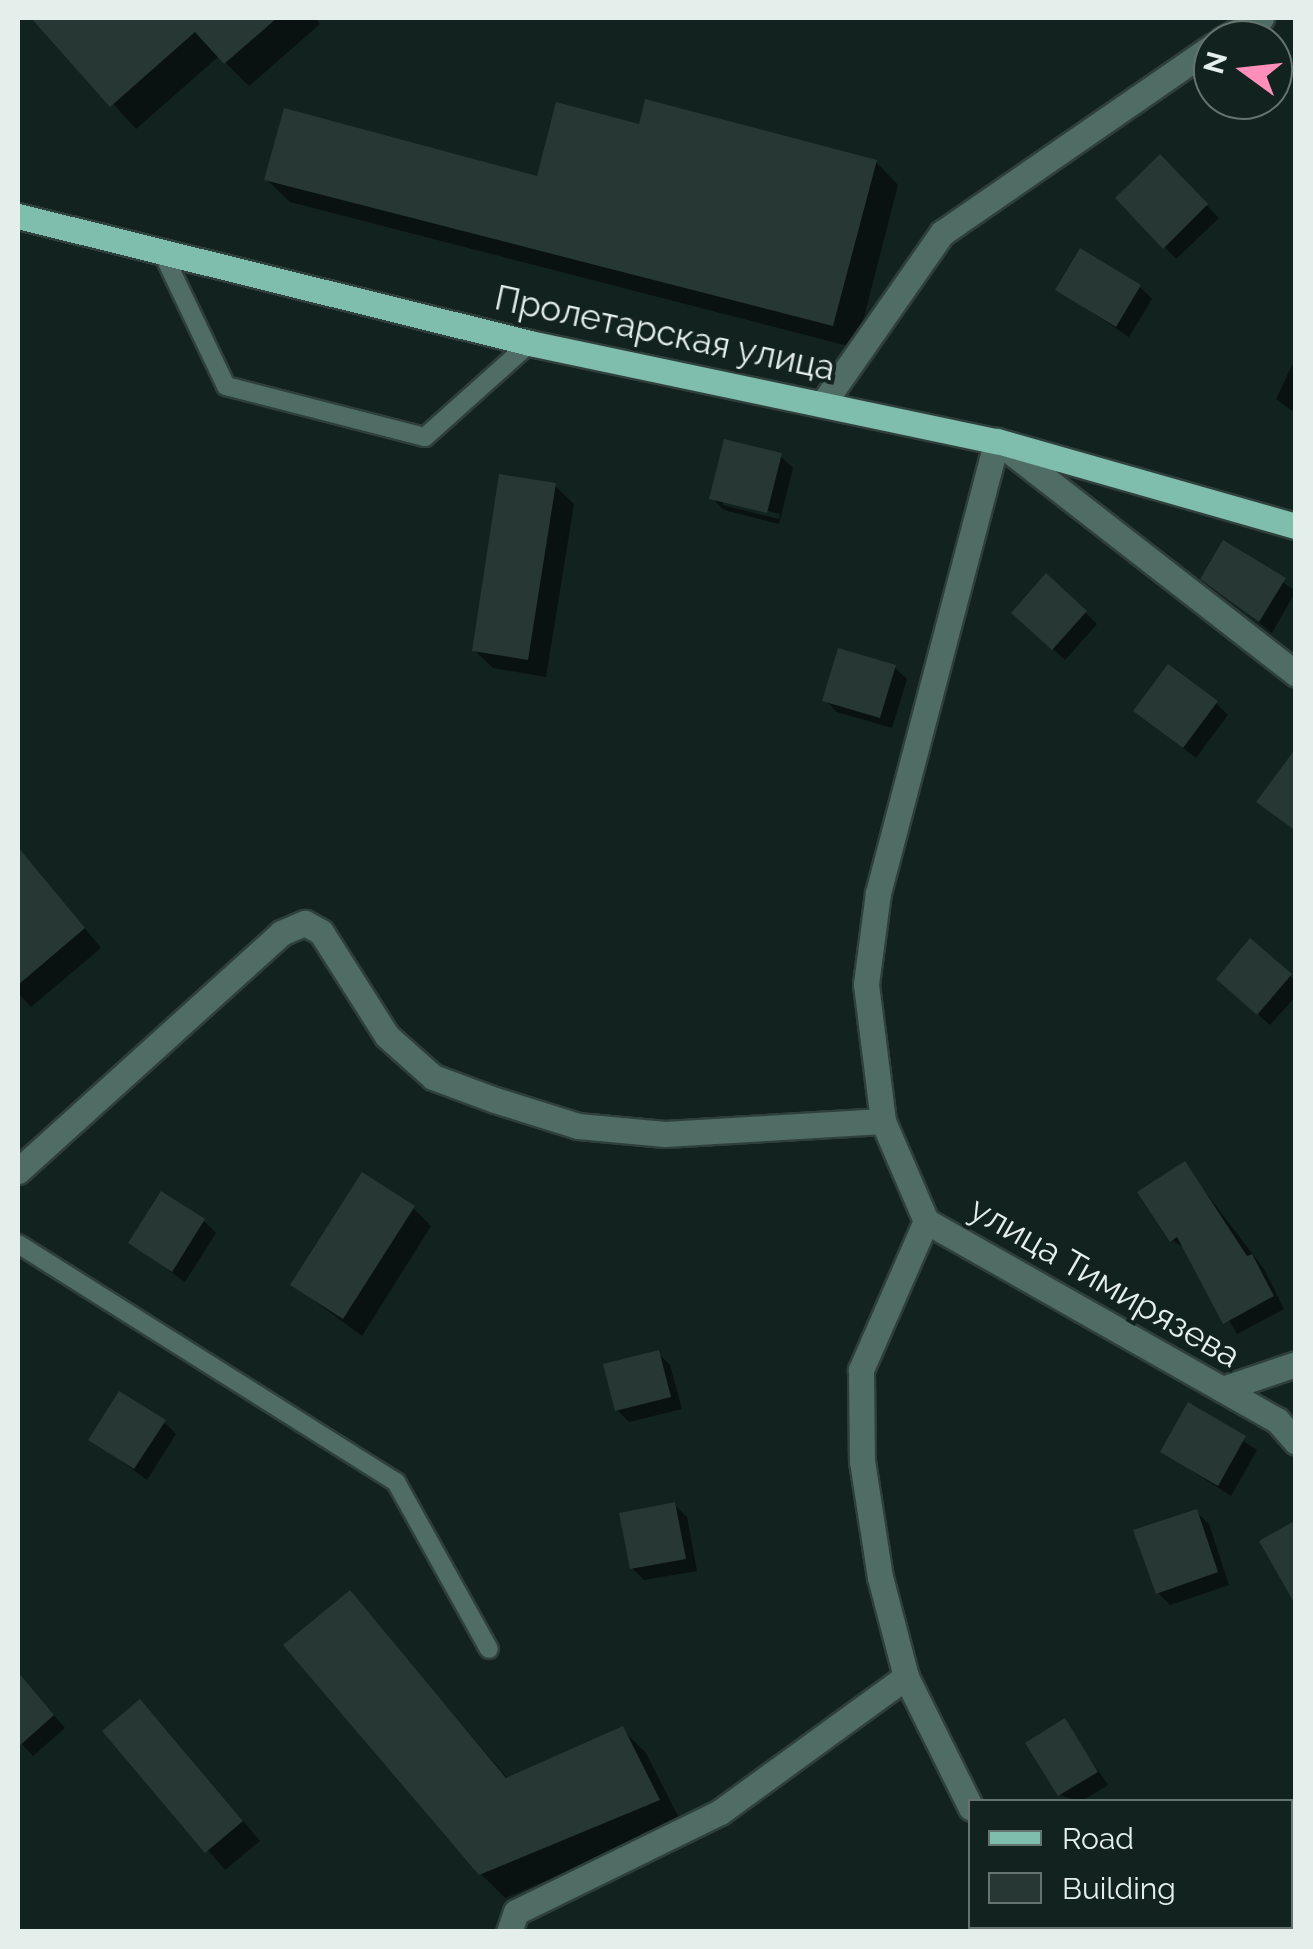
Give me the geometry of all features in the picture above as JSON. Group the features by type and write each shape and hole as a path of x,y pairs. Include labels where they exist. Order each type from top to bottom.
{"main road":[{"name":"Пролетарская улица","path":"18,216 165,258 530,343 997,441 1296,526"}],"street":[{"path":"824,402 942,233 1193,60"},
{"path":"968,1804 906,1676 880,1577 862,1462 861,1370 926,1220 882,1120 866,984 878,893 997,441 1296,674"},
{"path":"18,1170 280,933 305,923 322,932 387,1036 433,1077 495,1100 578,1126 665,1134 882,1120"},
{"name":"улица Тимирязева","path":"926,1220 1277,1420 1296,1442"},
{"path":"1222,1389 1296,1364"},
{"path":"509,1932 516,1912 720,1812 906,1676"}],"lane":[{"path":"165,258 226,386 425,438 530,343"},
{"path":"18,1244 396,1482 489,1649"}],"building":[{"path":"31,18 277,18 224,64 195,32 110,107"},
{"path":"645,99 877,160 833,326 264,180 284,108 537,176 556,102 639,124"},
{"path":"1160,154 1208,204 1163,249 1115,198"},
{"path":"1080,248 1141,285 1116,327 1055,290"},
{"path":"724,439 782,453 767,513 709,499"},
{"path":"499,474 556,483 528,660 472,651"},
{"path":"1223,540 1286,578 1259,622 1200,579"},
{"path":"1046,573 1087,611 1052,650 1011,613"},
{"path":"838,648 896,665 880,718 822,701"},
{"path":"1168,664 1218,701 1183,748 1133,711"},
{"path":"1296,748 1296,831 1256,802"},
{"path":"18,847 85,928 18,985"},
{"path":"1250,938 1292,974 1257,1015 1216,979"},
{"path":"1185,1161 1247,1256 1252,1254 1274,1296 1223,1324 1177,1237 1170,1242 1137,1192"},
{"path":"362,1172 415,1206 343,1319 290,1285"},
{"path":"161,1191 205,1219 172,1272 128,1243"},
{"path":"659,1350 671,1397 615,1411 603,1364"},
{"path":"119,1391 166,1420 134,1469 88,1440"},
{"path":"1188,1402 1246,1436 1218,1486 1160,1452"},
{"path":"675,1502 686,1559 630,1569 619,1513"},
{"path":"1197,1509 1218,1572 1156,1594 1133,1530"},
{"path":"1296,1520 1296,1606 1259,1541"},
{"path":"350,1590 506,1778 623,1726 660,1800 479,1875 283,1645"},
{"path":"18,1672 54,1715 18,1747"},
{"path":"140,1699 243,1821 205,1853 102,1731"},
{"path":"1065,1718 1098,1772 1058,1796 1025,1743"}]}
